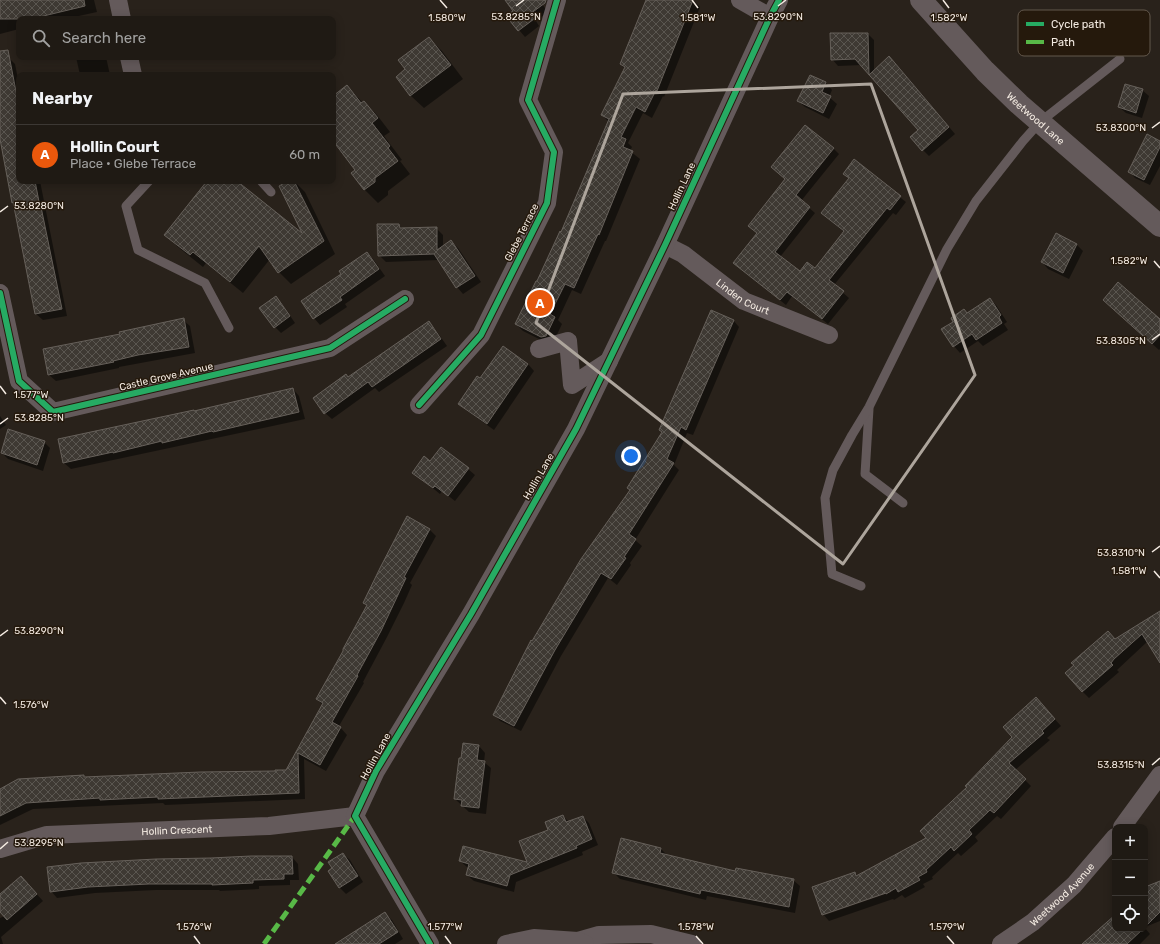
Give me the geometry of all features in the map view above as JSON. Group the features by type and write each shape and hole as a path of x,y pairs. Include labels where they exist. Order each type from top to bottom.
{"street":[{"path":"118,0 121,16"},
{"name":"Glebe Terrace","path":"420,406 481,335 547,203 554,152 528,100 557,0"},
{"path":"740,0 770,17"},
{"name":"Hollin Lane","path":"356,816 376,771 471,614 576,429 665,245 779,0"},
{"name":"Weetwood Lane","path":"922,0 985,71 1019,104 1160,226"},
{"path":"130,60 132,72"},
{"name":"Linden Court","path":"665,245 683,254 744,301 829,335"},
{"name":"Castle Grove Avenue","path":"0,292 19,381 53,412 330,348 405,299"},
{"path":"540,349 568,341 572,385 609,360"},
{"path":"1124,824 1158,781"},
{"path":"356,816 430,944"},
{"name":"Hollin Crescent","path":"0,849 47,834 269,826 356,816"},
{"name":"Weetwood Avenue","path":"1002,944 1033,922 1074,885 1112,841"},
{"path":"506,944 534,941 582,943 599,935 651,934 692,944"}],"lane":[{"path":"861,586 832,574 825,498 833,470 869,407 947,250 976,201 1023,141 1040,122 1120,59"},
{"path":"146,184 126,206 138,250 205,283 229,328"},
{"path":"264,184 271,192"},
{"path":"869,407 865,474 903,503"}],"highlighted area":[{"path":"871,84 975,375 843,564 536,323 623,94"}],"building":[{"path":"0,0 84,0 85,6 43,16 16,16 16,19 0,19"},
{"path":"505,0 546,0 545,3 530,14 534,19 518,31 506,16 513,11"},
{"path":"646,0 693,0 657,91 656,90 645,112 636,107 621,137 626,139 623,147 633,151 599,235 598,234 574,288 565,284 550,314 555,317 546,336 541,337 515,324 560,231 561,232 609,119 601,115 625,67 620,64"},
{"path":"830,33 868,33 869,75 855,59 831,60"},
{"path":"429,37 451,65 410,96 396,77 405,69 398,60"},
{"path":"8,50 16,91 16,184 36,184 62,309 35,314 0,139 0,51"},
{"path":"889,56 949,127 922,151 910,137 918,130 869,75"},
{"path":"810,75 826,82 822,92 831,96 823,113 797,101"},
{"path":"1125,84 1143,89 1136,113 1118,107"},
{"path":"347,85 361,103 364,101 378,118 372,123 390,146 388,148 398,161 375,178 375,182 364,190 351,173 355,170 336,145 336,94"},
{"path":"805,125 834,148 796,195 810,207 775,252 800,271 807,262 815,268 844,231 821,213 849,178 843,174 854,159 901,196 890,210 887,208 829,280 844,291 822,319 787,292 780,300 733,263 757,233 748,226 785,179 771,167"},
{"path":"1147,134 1160,141 1160,147 1144,180 1128,172"},
{"path":"205,184 241,184 302,233 279,186 283,184 296,184 324,241 278,273 259,246 230,282 193,252 190,255 164,235"},
{"path":"377,224 399,224 400,228 437,227 437,250 451,240 475,276 456,288 434,254 378,256"},
{"path":"1056,233 1077,244 1063,273 1041,262"},
{"path":"367,252 379,269 340,297 342,300 313,319 301,301 341,274 339,271"},
{"path":"1118,282 1160,319 1160,335 1152,344 1103,300"},
{"path":"276,296 290,316 274,328 259,308"},
{"path":"990,298 1001,315 999,317 1002,323 976,340 972,334 953,347 941,329 953,322 951,318 964,309 967,313"},
{"path":"711,310 734,320 686,430 681,427 667,459 674,463 629,534 636,539 624,557 626,558 611,579 601,573 555,650 514,726 493,715 531,640 532,641 581,559 630,490 627,488 662,432 659,430"},
{"path":"184,318 189,347 138,355 113,361 114,362 48,375 43,349 120,334 119,332"},
{"path":"429,321 441,339 372,387 368,382 324,414 313,398 346,374 348,377"},
{"path":"503,346 528,364 487,424 458,404 477,376 480,378"},
{"path":"293,388 299,412 213,432 162,443 162,441 63,463 58,439 194,411"},
{"path":"8,429 45,441 37,465 1,453"},
{"path":"441,447 469,468 448,496 435,486 433,488 412,473 424,456 430,461"},
{"path":"407,516 430,529 404,577 406,578 381,631 332,722 341,727 320,765 298,753 299,793 158,799 158,797 100,800 100,798 26,803 0,816 0,789 18,779 84,775 84,777 286,770 323,703 316,699 367,605 363,603"},
{"path":"1160,611 1160,663 1142,634 1114,659 1111,663 1113,665 1082,692 1065,673 1074,665 1071,663 1108,631 1115,639"},
{"path":"1036,697 1055,719 1042,731 1044,733 1009,763 1026,779 994,813 990,810 969,830 972,834 954,851 951,847 926,870 927,872 918,877 920,880 898,892 896,888 886,894 822,915 812,887 855,872 856,876 926,838 920,831 967,787 965,786 1012,737 1003,727"},
{"path":"463,743 479,745 477,760 485,761 479,808 461,806 462,800 454,799 459,758 461,758"},
{"path":"563,815 566,822 583,816 592,839 576,846 577,848 510,875 507,886 466,875 469,864 459,861 463,846 527,862 519,841 548,830 545,822"},
{"path":"621,838 661,848 660,853 735,871 736,868 794,879 789,907 701,890 700,894 612,873"},
{"path":"343,853 358,876 339,888 328,871 332,868 328,862"},
{"path":"251,856 292,856 293,874 284,874 284,879 253,880 253,883 212,885 149,884 88,887 50,892 47,867 81,863"},
{"path":"21,876 37,894 7,920 0,912 0,894"},
{"path":"1160,881 1160,912 1148,924 1148,896 1148,886"},
{"path":"385,912 398,932 379,944 335,944"},
{"path":"1112,918 1112,932 1140,932 1127,944 1082,944"}],"marked path":[{"path":"264,944 355,816"}],"cycle path":[{"path":"419,405 481,335 547,203 554,152 528,100 557,0"},
{"path":"430,944 355,816 376,771 471,614 576,429 665,245 779,0"},
{"path":"0,293 19,381 53,412 330,348 405,299"}],"place":[{"name":"Hollin Court","path":"540,303"}]}
